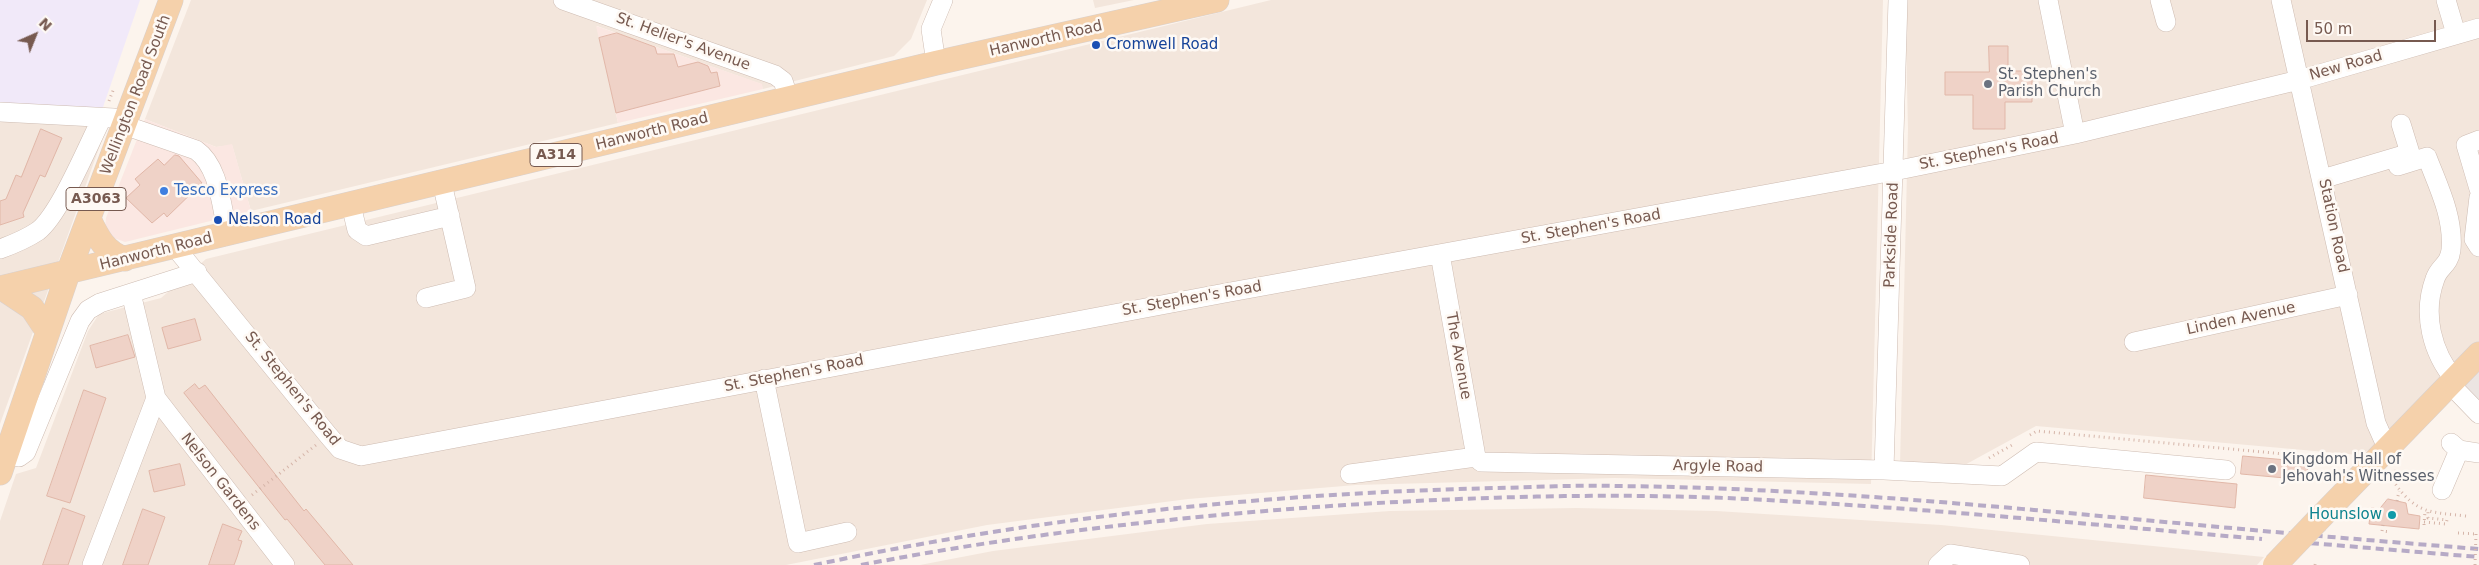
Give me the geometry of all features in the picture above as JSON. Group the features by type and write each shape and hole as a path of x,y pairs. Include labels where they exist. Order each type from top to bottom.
{"main road":[{"name":"Wellington Road South","path":"68,273 89,219 118,121 171,0"},
{"name":"Hanworth Road","path":"1,288 936,63 1218,0"},
{"path":"89,219 104,247 114,255 125,259"},
{"path":"3,464 68,273"},
{"path":"1,288 32,308 48,332"},
{"path":"2275,565 2479,354"}],"street":[{"name":"St. Helier's Avenue","path":"563,0 775,75 783,81 789,99"},
{"path":"936,63 930,29 943,0"},
{"name":"Parkside Road","path":"1884,470 1898,0"},
{"path":"2048,0 2075,134"},
{"path":"2160,0 2166,22"},
{"name":"Station Road","path":"2282,0 2376,423 2388,450"},
{"path":"2446,0 2456,34"},
{"name":"New Road","path":"2299,80 2479,28"},
{"name":"St. Stephen's Road","path":"175,247 340,449 361,456 1894,171 2075,134 2299,80"},
{"path":"0,112 118,121 196,150 206,157 212,168 228,234"},
{"name":"Wellington Road South","path":"0,249 18,243 39,230 118,121"},
{"path":"2322,179 2410,153 2401,124"},
{"path":"2479,140 2466,145 2479,189"},
{"path":"2398,166 2427,156 2446,206 2451,248 2448,262 2435,277 2432,291 2431,326 2434,347 2453,383 2479,414"},
{"path":"426,298 466,288 442,183"},
{"path":"2479,197 2474,239 2479,248"},
{"path":"351,205 357,230 366,236 450,216"},
{"name":"The Avenue","path":"1440,254 1476,457"},
{"name":"Hanworth Road","path":"3,464 26,452 80,321 88,310 100,303 196,272"},
{"name":"Nelson Gardens","path":"131,293 156,398 285,565"},
{"name":"Linden Avenue","path":"2134,342 2348,295"},
{"path":"764,380 798,542 847,532"},
{"path":"92,565 156,398"},
{"path":"2442,490 2454,446 2479,453"},
{"name":"Argyle Road","path":"1476,457 1481,462 1884,470 2002,476 2036,452 2226,470"},
{"path":"1350,474 1476,457"},
{"path":"1938,565 1950,554 2020,565"}],"path":[{"path":"239,506 328,435"},
{"path":"2397,501 2399,490 2417,507 2427,512 2466,516"},
{"path":"2427,512 2428,518 2446,520 2446,524 2424,524 2427,512"},
{"path":"2383,525 2382,532 2390,532"},
{"path":"2458,533 2476,534 2475,565"}],"shaded area":[{"path":"0,0 140,0 102,110 0,104"},
{"path":"191,0 927,0 911,39 894,56 763,89 761,84 597,26 618,123 251,211 232,145 216,147 145,119"},
{"path":"1093,0 1134,0 1095,8"},
{"path":"1271,0 1883,0 1871,484 1615,478 1356,485 1188,499 987,525 786,565 0,565 0,521 16,474 36,468 88,331 99,314 161,298 206,259"},
{"path":"1905,0 2479,0 2479,354 2405,432 2359,455 2036,426 1961,467 1900,465 1908,129"},
{"path":"596,26 762,84 763,89 618,123"},
{"path":"0,106 112,112 0,424"},
{"path":"145,119 216,147 232,144 251,211 125,242 111,237 105,228 106,218"},
{"path":"2479,354 2479,414 2451,385"},
{"path":"1576,508 1716,511 1941,525 2264,557 2257,565 920,565 993,551 1207,524 1390,511"}],"building":[{"path":"617,33 655,47 657,54 674,54 678,67 698,62 708,66 711,73 717,72 720,86 616,113 599,38"},
{"name":"St. Stephen's Parish Church","path":"1989,46 2008,46 2008,71 2032,71 2032,102 2005,102 2005,129 1973,129 1973,95 1945,95 1945,72 1989,72"},
{"path":"41,129 62,138 45,177 40,175 23,213 24,217 0,225 0,201 6,199 16,175 21,177"},
{"name":"Tesco Express","path":"175,155 179,156 202,183 167,217 164,213 152,223 126,198 140,185 135,179 158,159 164,165"},
{"path":"195,319 201,340 168,349 162,328"},
{"path":"128,335 135,357 96,368 90,346"},
{"path":"195,384 199,389 205,385 304,511 306,509 353,565 325,565 287,519 285,520 184,393"},
{"path":"84,390 106,398 70,503 47,496"},
{"name":"Kingdom Hall of Jehovah's Witnesses","path":"2243,456 2308,462 2307,480 2241,474"},
{"path":"180,464 185,485 154,492 149,471"},
{"path":"2146,475 2237,484 2235,508 2144,498"},
{"name":"Hounslow","path":"2388,499 2406,503 2408,514 2420,516 2419,529 2369,524 2371,508 2379,509"},
{"path":"63,508 85,516 68,565 43,565"},
{"path":"143,509 165,517 148,565 123,565"},
{"path":"223,524 242,531 238,540 242,541 237,557 234,565 209,565"}],"railway":[{"path":"814,565 984,533 1155,510 1326,495 1587,486 1696,488 1855,496 2479,549"},
{"path":"861,565 1041,535 1162,521 1345,505 1535,497 1631,496 1793,501 2262,539"},
{"path":"2285,541 2479,557"}],"place":[{"name":"Cromwell Road","path":"1096,45"},
{"name":"St. Stephen's Parish Church","path":"1988,84"},
{"name":"Tesco Express","path":"164,191"},
{"name":"Nelson Road","path":"218,220"},
{"name":"Kingdom Hall of Jehovah's Witnesses","path":"2272,469"},
{"name":"Hounslow","path":"2392,515"}]}
